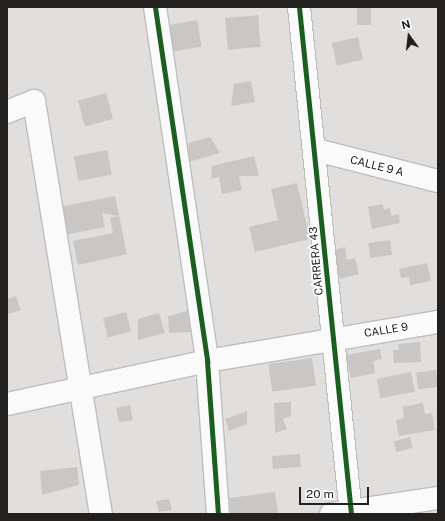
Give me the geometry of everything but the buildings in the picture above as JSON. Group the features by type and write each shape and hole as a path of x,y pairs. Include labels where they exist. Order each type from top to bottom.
{"street":[{"path":"155,7 207,361 218,514"},
{"name":"CARRERA 43","path":"299,7 316,150 334,338 344,513"},
{"path":"7,112 34,101 82,387 101,514"},
{"name":"CALLE 9 A","path":"316,150 438,181"},
{"name":"CALLE 9","path":"7,404 207,361 334,338 438,322"},
{"path":"344,513 438,498"}],"cycle path":[{"path":"155,7 207,361 218,514"},
{"path":"299,7 351,514"}]}
